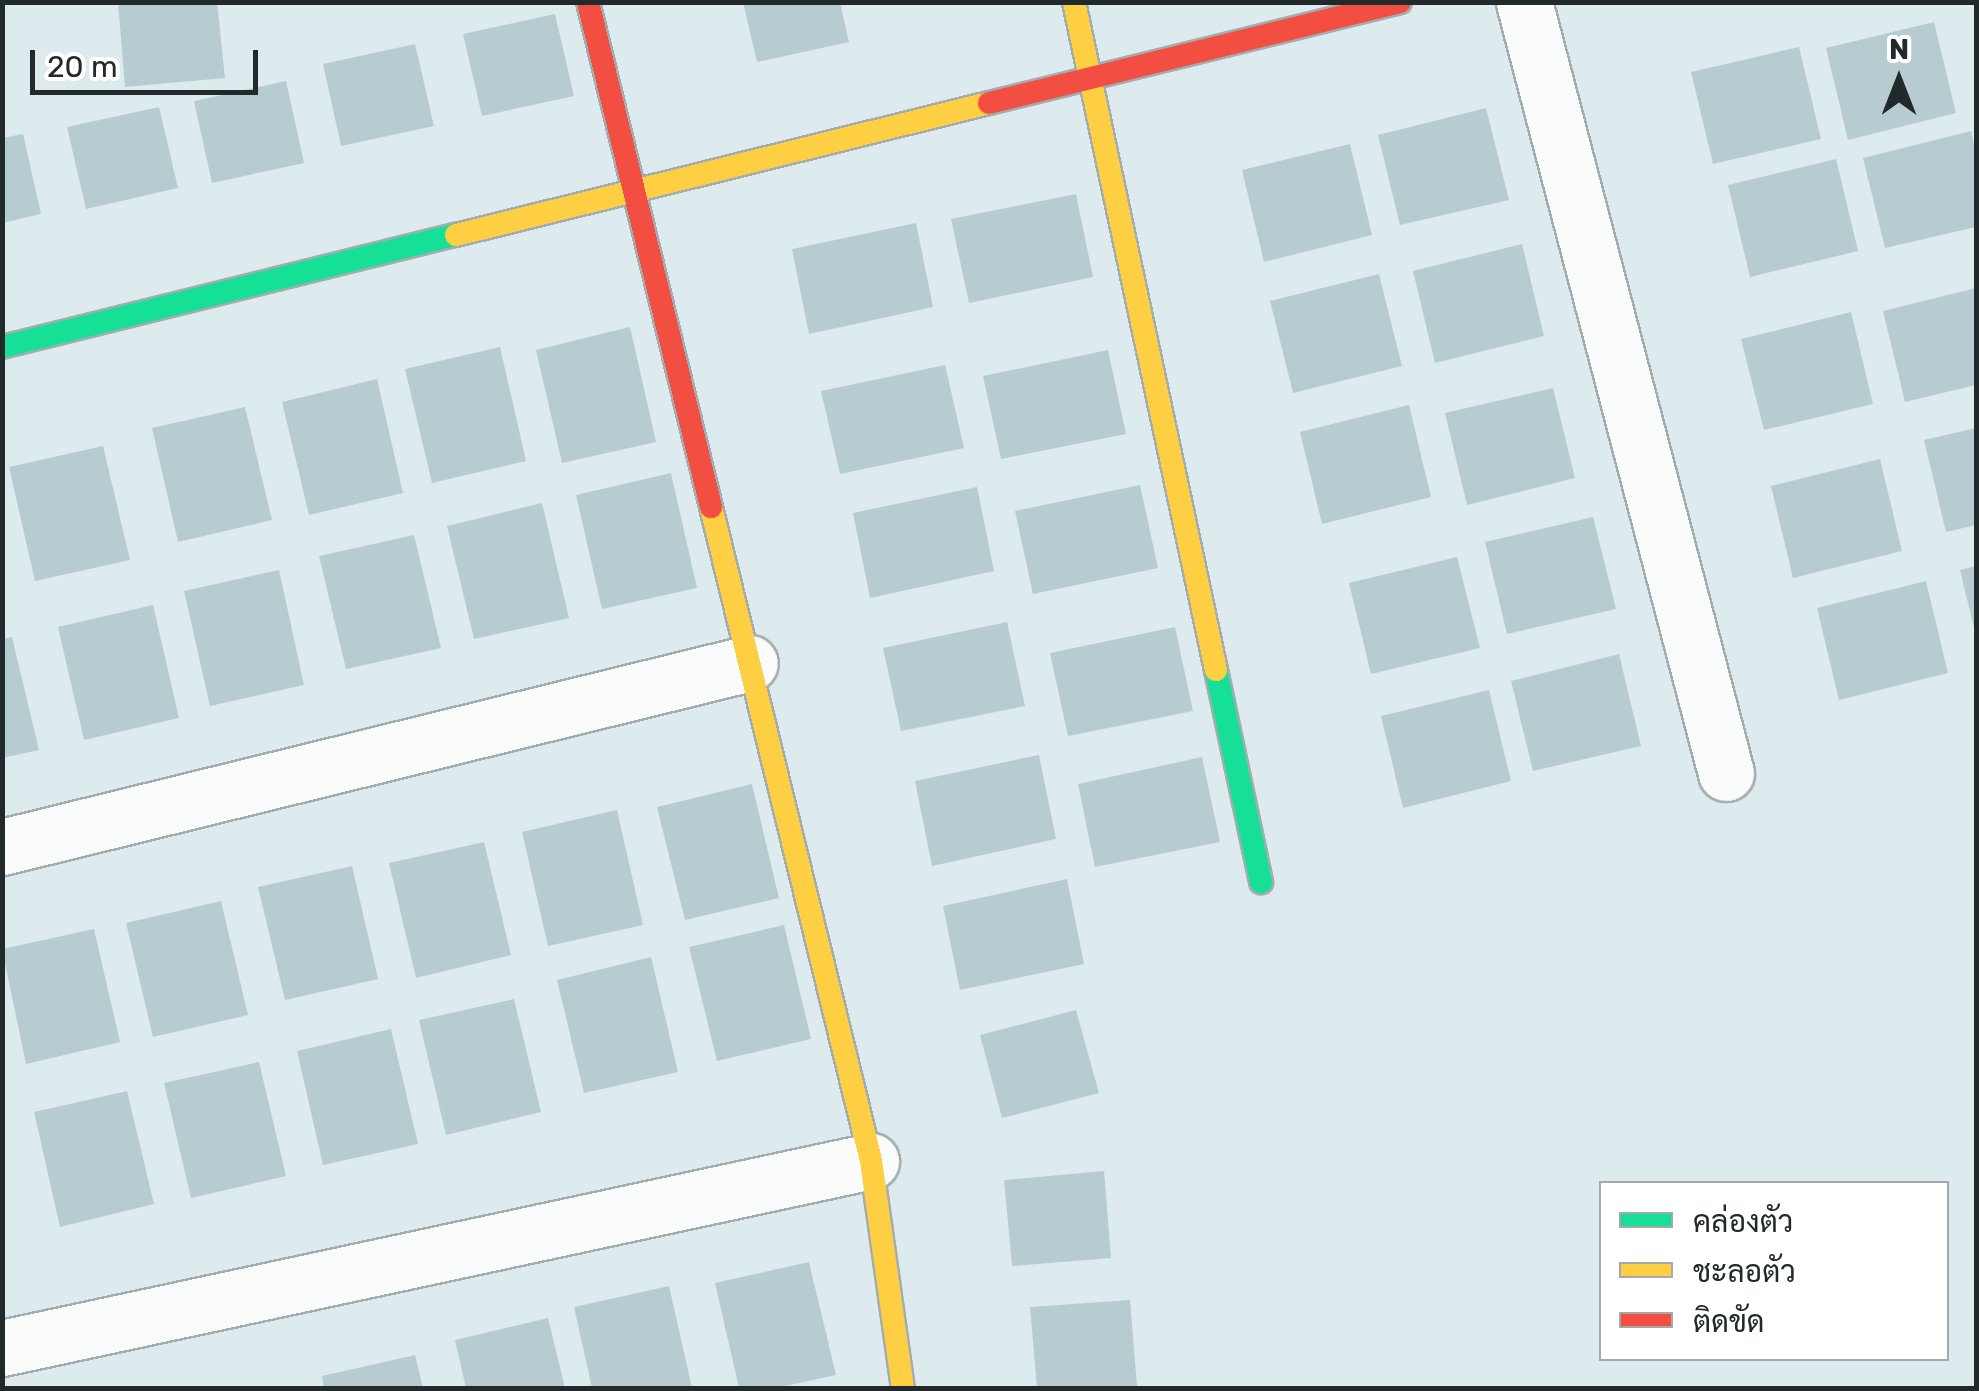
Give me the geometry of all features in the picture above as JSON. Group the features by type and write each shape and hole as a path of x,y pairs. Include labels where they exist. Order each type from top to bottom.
{"street":[{"path":"588,2 872,1161 903,1388"},
{"path":"1074,2 1262,882"},
{"path":"2,347 1400,2"},
{"path":"1524,2 1726,772"},
{"path":"2,847 750,663"},
{"path":"2,1348 872,1161"}],"building":[{"path":"118,2 217,2 225,78 125,87"},
{"path":"743,2 840,2 849,42 757,62"},
{"path":"555,14 574,96 482,116 463,34"},
{"path":"1934,22 1956,113 1848,140 1826,48"},
{"path":"415,44 434,126 341,146 323,64"},
{"path":"1799,47 1821,139 1713,164 1691,72"},
{"path":"286,81 304,163 212,183 194,101"},
{"path":"159,107 178,188 86,209 67,127"},
{"path":"1486,108 1509,200 1400,225 1378,135"},
{"path":"1971,131 1976,154 1976,227 1885,248 1863,158"},
{"path":"23,134 41,214 2,223 2,138"},
{"path":"1350,144 1372,235 1264,262 1242,170"},
{"path":"1836,159 1858,251 1750,277 1728,185"},
{"path":"1076,194 1093,277 969,303 951,219"},
{"path":"916,223 933,307 809,334 792,249"},
{"path":"1522,244 1544,336 1435,363 1413,271"},
{"path":"1379,274 1402,366 1293,393 1270,301"},
{"path":"1976,288 1976,385 1905,402 1883,311"},
{"path":"1851,312 1873,404 1764,430 1741,339"},
{"path":"630,327 656,442 562,463 536,350"},
{"path":"500,347 526,461 432,483 405,369"},
{"path":"1108,350 1126,434 1001,459 983,376"},
{"path":"945,365 964,448 840,474 821,391"},
{"path":"377,379 403,493 309,515 282,402"},
{"path":"1553,388 1575,478 1467,505 1445,413"},
{"path":"1409,405 1431,497 1322,524 1300,432"},
{"path":"245,407 272,520 178,542 152,428"},
{"path":"1976,428 1976,525 1946,532 1924,440"},
{"path":"103,446 130,560 35,581 9,467"},
{"path":"1880,459 1902,551 1793,578 1771,486"},
{"path":"671,473 697,588 602,609 576,495"},
{"path":"1140,485 1158,568 1033,594 1015,511"},
{"path":"977,487 994,571 870,598 853,513"},
{"path":"542,503 569,618 474,639 447,526"},
{"path":"1593,517 1616,609 1507,634 1485,542"},
{"path":"414,535 441,648 346,669 319,556"},
{"path":"1457,557 1480,648 1371,674 1349,583"},
{"path":"1976,566 1976,632 1975,632 1960,570"},
{"path":"279,570 304,685 210,706 184,591"},
{"path":"1926,581 1948,673 1839,700 1817,608"},
{"path":"153,605 179,718 84,740 58,627"},
{"path":"1007,622 1025,706 901,731 883,648"},
{"path":"1175,627 1193,711 1068,736 1050,653"},
{"path":"12,637 39,750 2,758 2,639"},
{"path":"1619,654 1641,746 1533,771 1511,681"},
{"path":"1489,690 1511,781 1403,808 1381,716"},
{"path":"1039,755 1056,839 932,866 915,781"},
{"path":"1202,757 1220,842 1095,867 1078,784"},
{"path":"752,784 779,898 685,920 657,807"},
{"path":"617,810 643,925 548,946 522,832"},
{"path":"484,842 511,955 416,978 389,863"},
{"path":"352,866 378,979 285,1000 258,887"},
{"path":"1067,879 1084,964 960,990 943,906"},
{"path":"221,901 248,1015 153,1037 126,923"},
{"path":"784,925 811,1039 717,1061 689,947"},
{"path":"94,929 120,1042 26,1064 2,949"},
{"path":"651,957 678,1072 584,1093 557,980"},
{"path":"514,999 541,1112 446,1135 419,1020"},
{"path":"1076,1010 1099,1093 1002,1118 980,1035"},
{"path":"391,1029 418,1144 323,1165 297,1051"},
{"path":"259,1062 286,1176 191,1198 164,1083"},
{"path":"127,1091 154,1204 60,1227 34,1112"},
{"path":"1104,1171 1111,1258 1012,1266 1004,1180"},
{"path":"809,1262 836,1375 776,1388 739,1388 715,1283"},
{"path":"669,1286 692,1388 592,1388 574,1307"},
{"path":"1130,1300 1137,1386 1037,1388 1030,1307"},
{"path":"548,1318 565,1388 466,1388 455,1340"},
{"path":"415,1355 423,1388 324,1388 322,1376"}],"traffic: fast":[{"path":"2,347 456,235"},
{"path":"1216,670 1261,882"}],"traffic: slow":[{"path":"1074,2 1216,670"},
{"path":"456,235 989,103"},
{"path":"711,507 871,1161 903,1388"}],"traffic: jam":[{"path":"588,2 711,507"},
{"path":"989,103 1400,2"}]}
